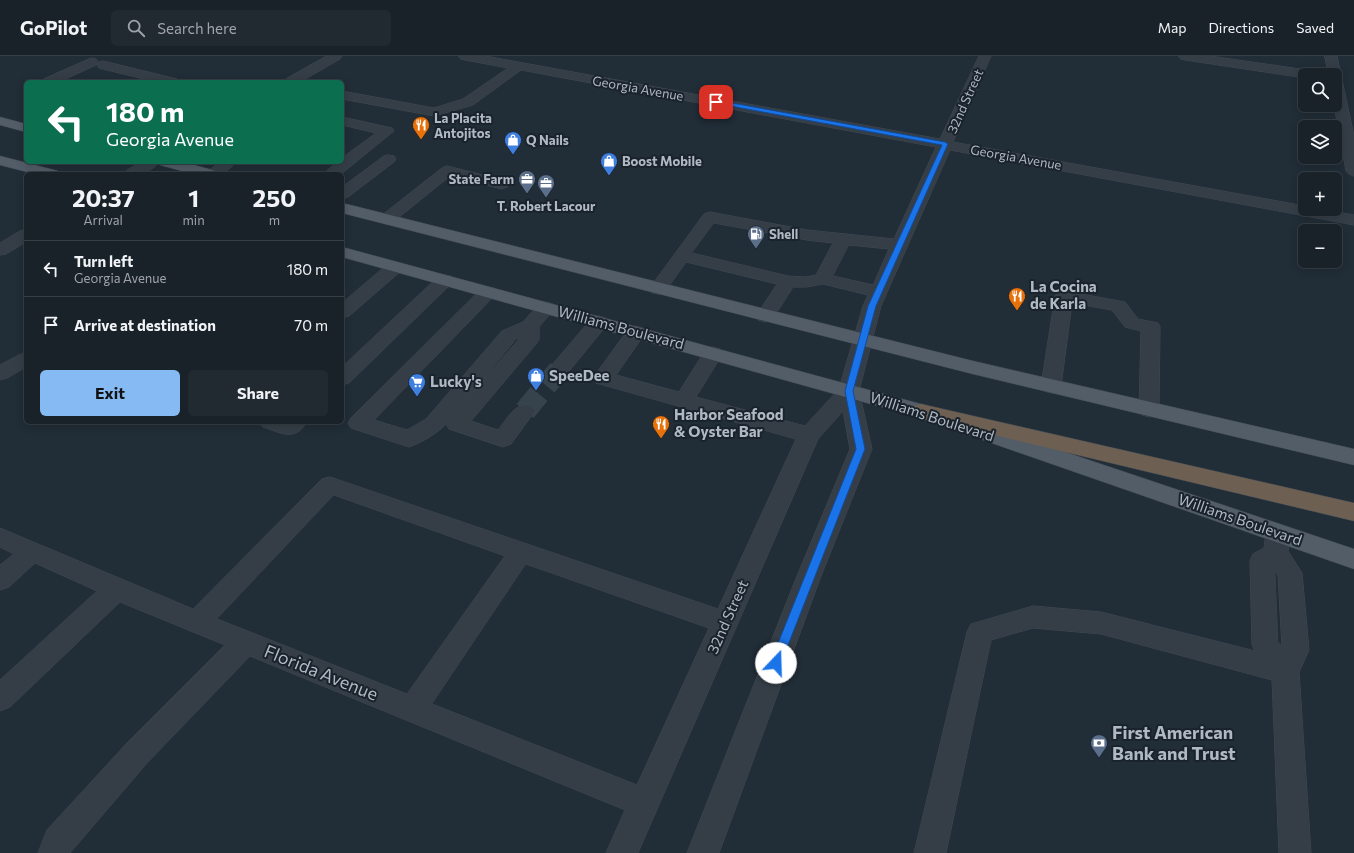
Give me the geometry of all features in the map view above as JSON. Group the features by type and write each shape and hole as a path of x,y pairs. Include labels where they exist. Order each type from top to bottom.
{"highway":[{"path":"921,411 1354,512"}],"main road":[{"path":"0,121 24,127"},
{"path":"0,160 45,172"},
{"path":"173,164 204,172"},
{"path":"344,208 863,341 1149,410 1354,457"},
{"name":"Williams Boulevard","path":"344,253 921,411 1277,543 1354,559"}],"street":[{"path":"294,80 336,56"},
{"name":"Georgia Avenue","path":"471,56 518,66 1354,220"},
{"name":"32nd Street","path":"622,853 809,435 849,391 872,306 985,56"},
{"path":"1185,56 1298,73"},
{"path":"1331,56 1335,68"},
{"path":"54,80 98,64 164,80"},
{"path":"344,95 434,112 468,102 518,66"},
{"path":"1342,101 1354,171"},
{"path":"334,172 387,131 344,121"},
{"path":"344,135 374,142"},
{"path":"344,193 389,159"},
{"path":"134,172 148,164"},
{"path":"215,172 227,164"},
{"path":"387,219 447,171 502,184"},
{"path":"658,289 710,216 768,229 843,240 900,245"},
{"path":"0,250 24,236"},
{"path":"823,279 843,240"},
{"path":"682,256 788,281 806,282 823,279 879,292"},
{"path":"344,310 395,267"},
{"path":"344,376 445,280"},
{"path":"765,316 788,281"},
{"path":"488,292 359,423 409,439 434,424 509,335 530,326 546,308"},
{"path":"1051,386 1064,296 1118,306 1132,323 1151,327 1149,410"},
{"path":"559,370 598,322"},
{"path":"525,411 503,439 457,424 529,340 530,326"},
{"path":"636,332 603,378 809,435"},
{"path":"684,400 713,353"},
{"path":"0,373 24,360"},
{"name":"32nd Street","path":"704,853 809,576 861,449 849,391"},
{"path":"277,424 289,428 294,424"},
{"path":"197,622 330,485 725,623"},
{"name":"Florida Avenue","path":"0,537 117,589 197,622 645,803"},
{"path":"1277,543 1290,573 1296,650 1285,671 1295,853"},
{"path":"0,580 32,552"},
{"path":"412,709 521,552"},
{"path":"0,698 117,589"},
{"path":"930,853 980,632 1033,617 1101,623 1285,671"},
{"path":"54,853 58,841 137,753 246,642"}],"tunnel":[{"path":"525,411 559,370"}],"place":[{"name":"La Placita Antojitos","path":"421,140"},
{"name":"Q Nails","path":"513,155"},
{"name":"Boost Mobile","path":"609,176"},
{"name":"State Farm","path":"527,194"},
{"name":"T. Robert Lacour","path":"546,198"},
{"name":"Shell","path":"756,249"},
{"name":"La Cocina de Karla","path":"1017,311"},
{"name":"SpeeDee","path":"536,391"},
{"name":"Lucky's","path":"417,397"},
{"name":"Harbor Seafood & Oyster Bar","path":"661,439"},
{"name":"First American Bank and Trust","path":"1099,758"}],"route":[{"path":"716,102 945,144 872,306 849,391 861,449 809,576 776,663"}]}
